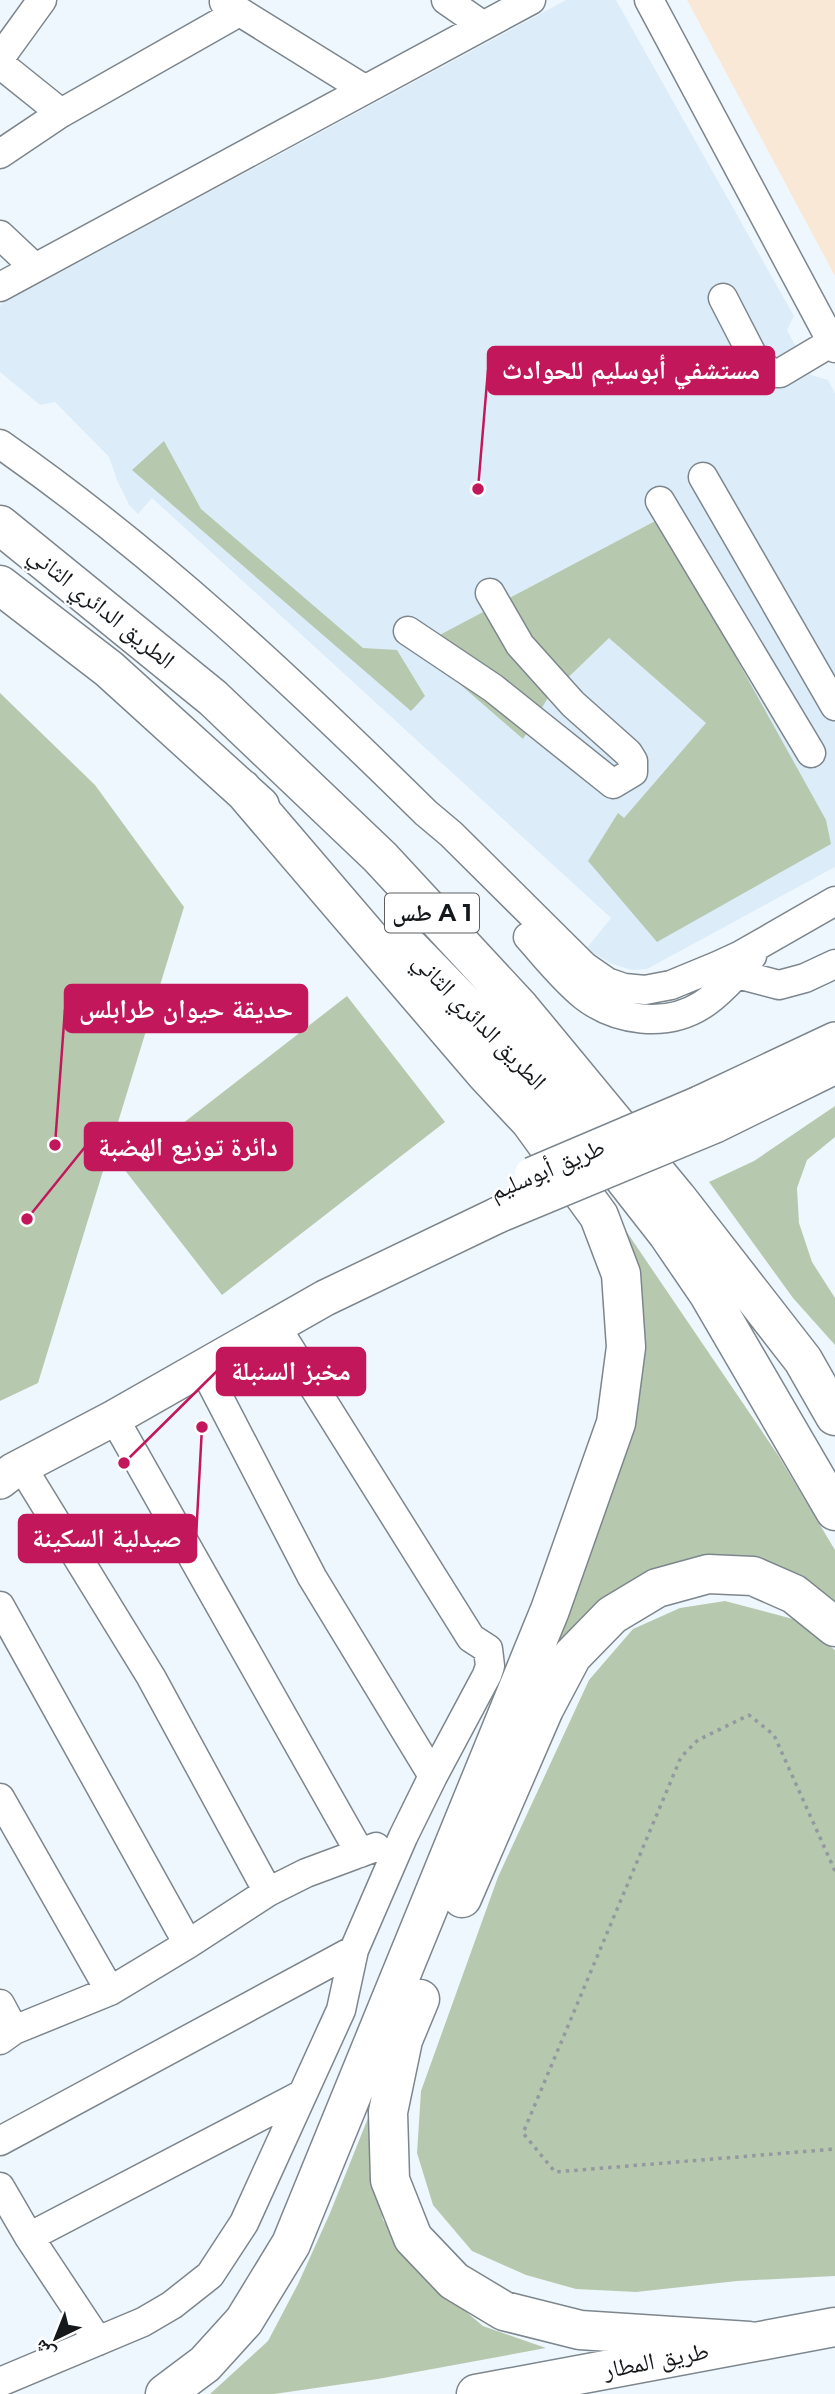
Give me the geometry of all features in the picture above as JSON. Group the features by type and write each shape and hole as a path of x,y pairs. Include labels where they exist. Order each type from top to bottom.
{"highway":[{"name":"الطريق الدائري الثاني","path":"0,524 214,698 380,856 520,1008 677,1198 803,1360 835,1416"},
{"name":"الطريق الدائري الثاني","path":"0,585 109,669 242,789 389,926 521,1062 624,1178 667,1233 708,1293 835,1511"},
{"path":"165,2394 205,2364 244,2321 291,2244 555,1598 616,1423 626,1347 621,1274 599,1216 530,1121 485,1073 242,789"},
{"path":"803,1360 835,1401"},
{"path":"749,2341 580,2330 504,2311 454,2281 413,2238 390,2180 388,2112 403,2040 439,1949 544,1709 572,1656 612,1615 646,1594 657,1588 708,1574 753,1576 794,1594 835,1627"},
{"name":"طريق المطار","path":"476,2394 835,2327"}],"main road":[{"name":"طريق أبوسليم","path":"707,1115 835,1040"},
{"name":"طريق أبوسليم","path":"9,1473 114,1418 275,1325 318,1286 368,1253 835,1066"}],"street":[{"path":"0,58 42,0"},
{"path":"446,0 482,25"},
{"path":"0,287 531,0"},
{"path":"649,0 698,71"},
{"path":"670,0 698,71 811,284 833,345 780,373 772,373 763,369 755,360 723,298"},
{"path":"0,154 230,6 364,89"},
{"path":"0,64 61,113"},
{"path":"0,235 34,267"},
{"path":"811,284 835,310"},
{"path":"0,444 101,517 278,670 451,834 584,967 607,982 624,988 645,990 671,985 741,955 835,901"},
{"path":"703,477 835,706"},
{"path":"660,501 811,753"},
{"path":"408,631 493,688 613,784 633,772 633,761 628,753 573,704 520,645 490,593"},
{"path":"426,813 540,951 584,996 606,1011 646,1020 686,1012 701,1006 737,974 766,940"},
{"path":"737,974 779,985 805,978 835,964"},
{"path":"0,2382 143,2322 172,2305 210,2275 244,2223 341,2010 354,1950 403,1838 490,1666 488,1649 471,1637 275,1325"},
{"path":"203,1367 312,1577 433,1776"},
{"path":"114,1418 360,1853"},
{"path":"9,1473 150,1677 268,1892"},
{"path":"0,1606 188,1944"},
{"path":"0,1798 110,1991"},
{"path":"0,2004 7,2035 110,1991 268,1892 306,1873 403,1838"},
{"path":"0,2141 354,1950"},
{"path":"29,2237 302,2095"},
{"path":"0,2187 29,2237 98,2341"}],"path":[{"path":"835,1871 774,1735 749,1714 698,1740 681,1757 523,2133 555,2172 835,2149"}],"shaded area":[{"path":"566,0 616,0 794,316 787,330 811,375 828,380 835,393 835,867 647,969 632,970 612,964 586,949 611,918 152,498 138,514 129,505 109,457 55,402 40,405 0,372 0,305"},
{"path":"687,0 835,0 835,276"}],"green space":[{"path":"164,441 201,509 363,648 397,650 425,696 411,711 132,470"},
{"path":"659,519 826,820 831,844 657,942 588,861 618,813 624,818 706,723 609,638 549,696 523,739 417,647"},
{"path":"0,693 95,785 184,907 38,1383 0,1401"},
{"path":"347,996 445,1122 222,1295 124,1169"},
{"path":"835,1106 835,1137 807,1160 797,1188 799,1223 812,1262 835,1298 835,1345 793,1298 709,1182 754,1161"},
{"path":"620,1222 778,1455 835,1550 835,1604 758,1566 543,1658 624,1429"},
{"path":"725,1601 793,1619 835,1650 835,2276 737,2281 636,2292 576,2289 526,2275 472,2251 433,2205 417,2153 421,2091 498,1877 589,1680 633,1629 680,1608"},
{"path":"370,2113 369,2155 383,2220 419,2272 483,2326 546,2348 378,2379 274,2394 210,2394 268,2341 298,2284 330,2213"}],"place":[{"name":"مستشفي أبوسليم للحوادث","path":"478,489"},
{"name":"حديقة حيوان طرابلس","path":"55,1145"},
{"name":"دائرة توزيع الهضبة","path":"27,1219"},
{"name":"صيدلية السكينة","path":"202,1427"},
{"name":"مخبز السنبلة","path":"124,1463"}]}
